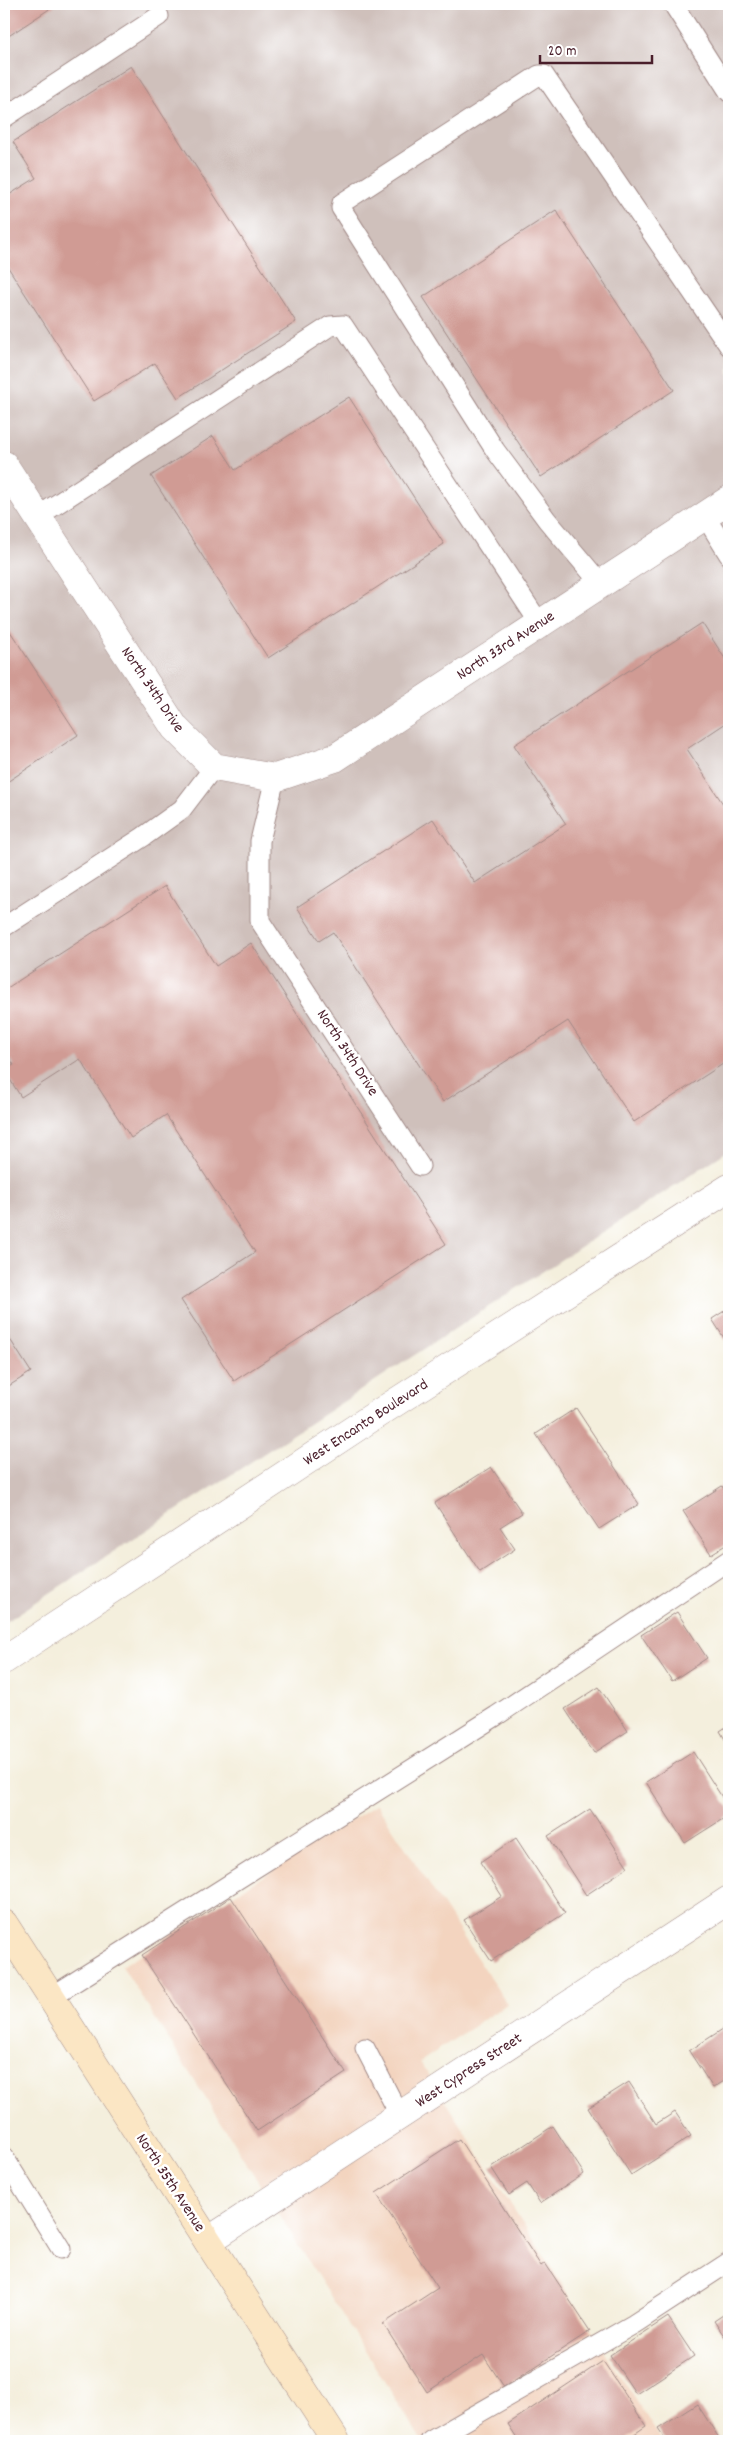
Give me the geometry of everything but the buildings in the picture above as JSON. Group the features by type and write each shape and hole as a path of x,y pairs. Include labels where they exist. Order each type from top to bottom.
{"main road":[{"name":"North 35th Avenue","path":"4,1924 336,2441"}],"street":[{"name":"North 34th Drive","path":"4,465 175,728 214,767"},
{"name":"North 33rd Avenue","path":"276,778 335,758 729,500"},
{"path":"214,767 276,778"},
{"name":"West Encanto Boulevard","path":"4,1660 368,1420 729,1188"},
{"name":"West Cypress Street","path":"208,2242 729,1900"}],"lane":[{"path":"672,4 729,92"},
{"path":"4,118 159,16"},
{"path":"601,584 547,520 494,450 341,208 342,203 539,76 544,75 729,346"},
{"path":"38,517 330,326 343,325 540,624"},
{"path":"705,516 729,555"},
{"path":"4,927 182,809 214,767"},
{"name":"North 34th Drive","path":"276,778 260,841 260,921 420,1166"},
{"path":"50,1997 480,1726 729,1560"},
{"path":"365,2048 400,2116"},
{"path":"4,2157 61,2249"},
{"path":"430,2441 634,2324 729,2262"}],"shaded area":[{"path":"4,4 729,4 729,1150 4,1623"},
{"path":"377,1804 507,2004 420,2062 662,2441 422,2441 122,1966"}]}
